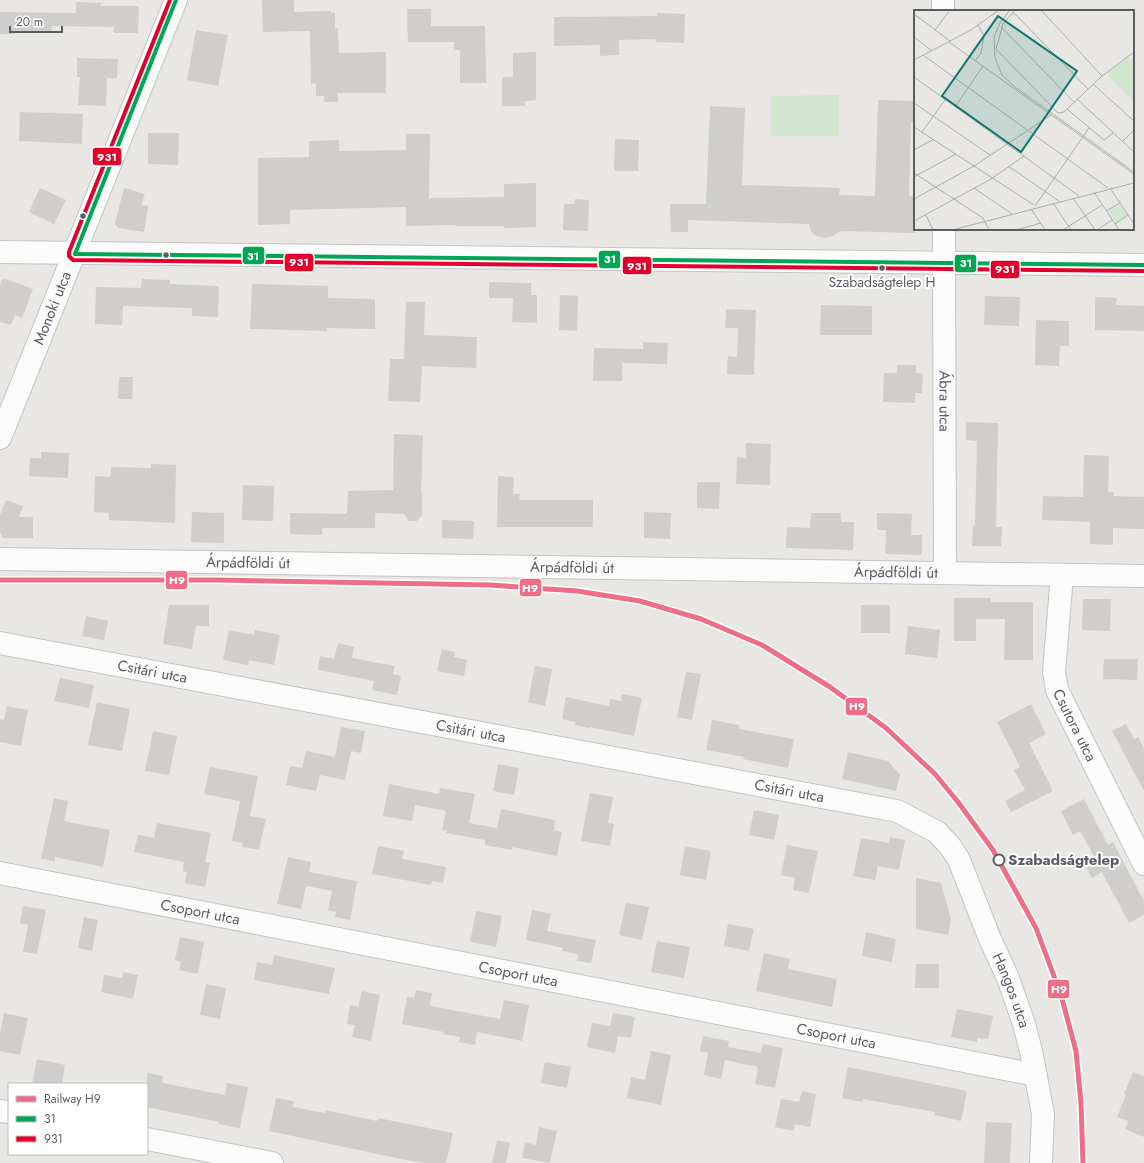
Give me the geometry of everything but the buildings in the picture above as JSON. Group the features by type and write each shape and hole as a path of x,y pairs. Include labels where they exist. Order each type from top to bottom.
{"street":[{"name":"Monoki utca","path":"0,438 176,0"},
{"name":"Ábra utca","path":"944,230 945,572"},
{"path":"0,252 75,254 1144,264"},
{"name":"Árpádföldi út","path":"0,559 1144,576"},
{"name":"Csutora utca","path":"1062,574 1054,672 1057,690 1144,864"},
{"name":"Csitári utca","path":"0,643 897,811 937,832"},
{"name":"Hangos utca","path":"937,832 959,860 990,939 1008,978 1024,1024 1036,1075 1043,1114 1041,1163"},
{"name":"Csoport utca","path":"0,874 1036,1075"},
{"path":"148,1139 272,1163"}],"green space":[{"path":"839,95 839,136 771,136 771,96"}],"rail line":[{"name":"H9","path":"0,580 217,580 490,585 577,591 640,601 701,619 762,645 830,687 886,728 935,774 958,802 993,850 1036,928 1061,995 1076,1051 1081,1103 1083,1163"}],"transit line":[{"name":"931","path":"170,0 69,252 69,256 73,260 1144,271"},
{"name":"31","path":"75,254 176,0"},
{"name":"31","path":"75,254 1144,265"}],"place":[{"name":"Szabadságtelep H","path":"882,268"},
{"name":"Szabadságtelep","path":"999,860"}]}
